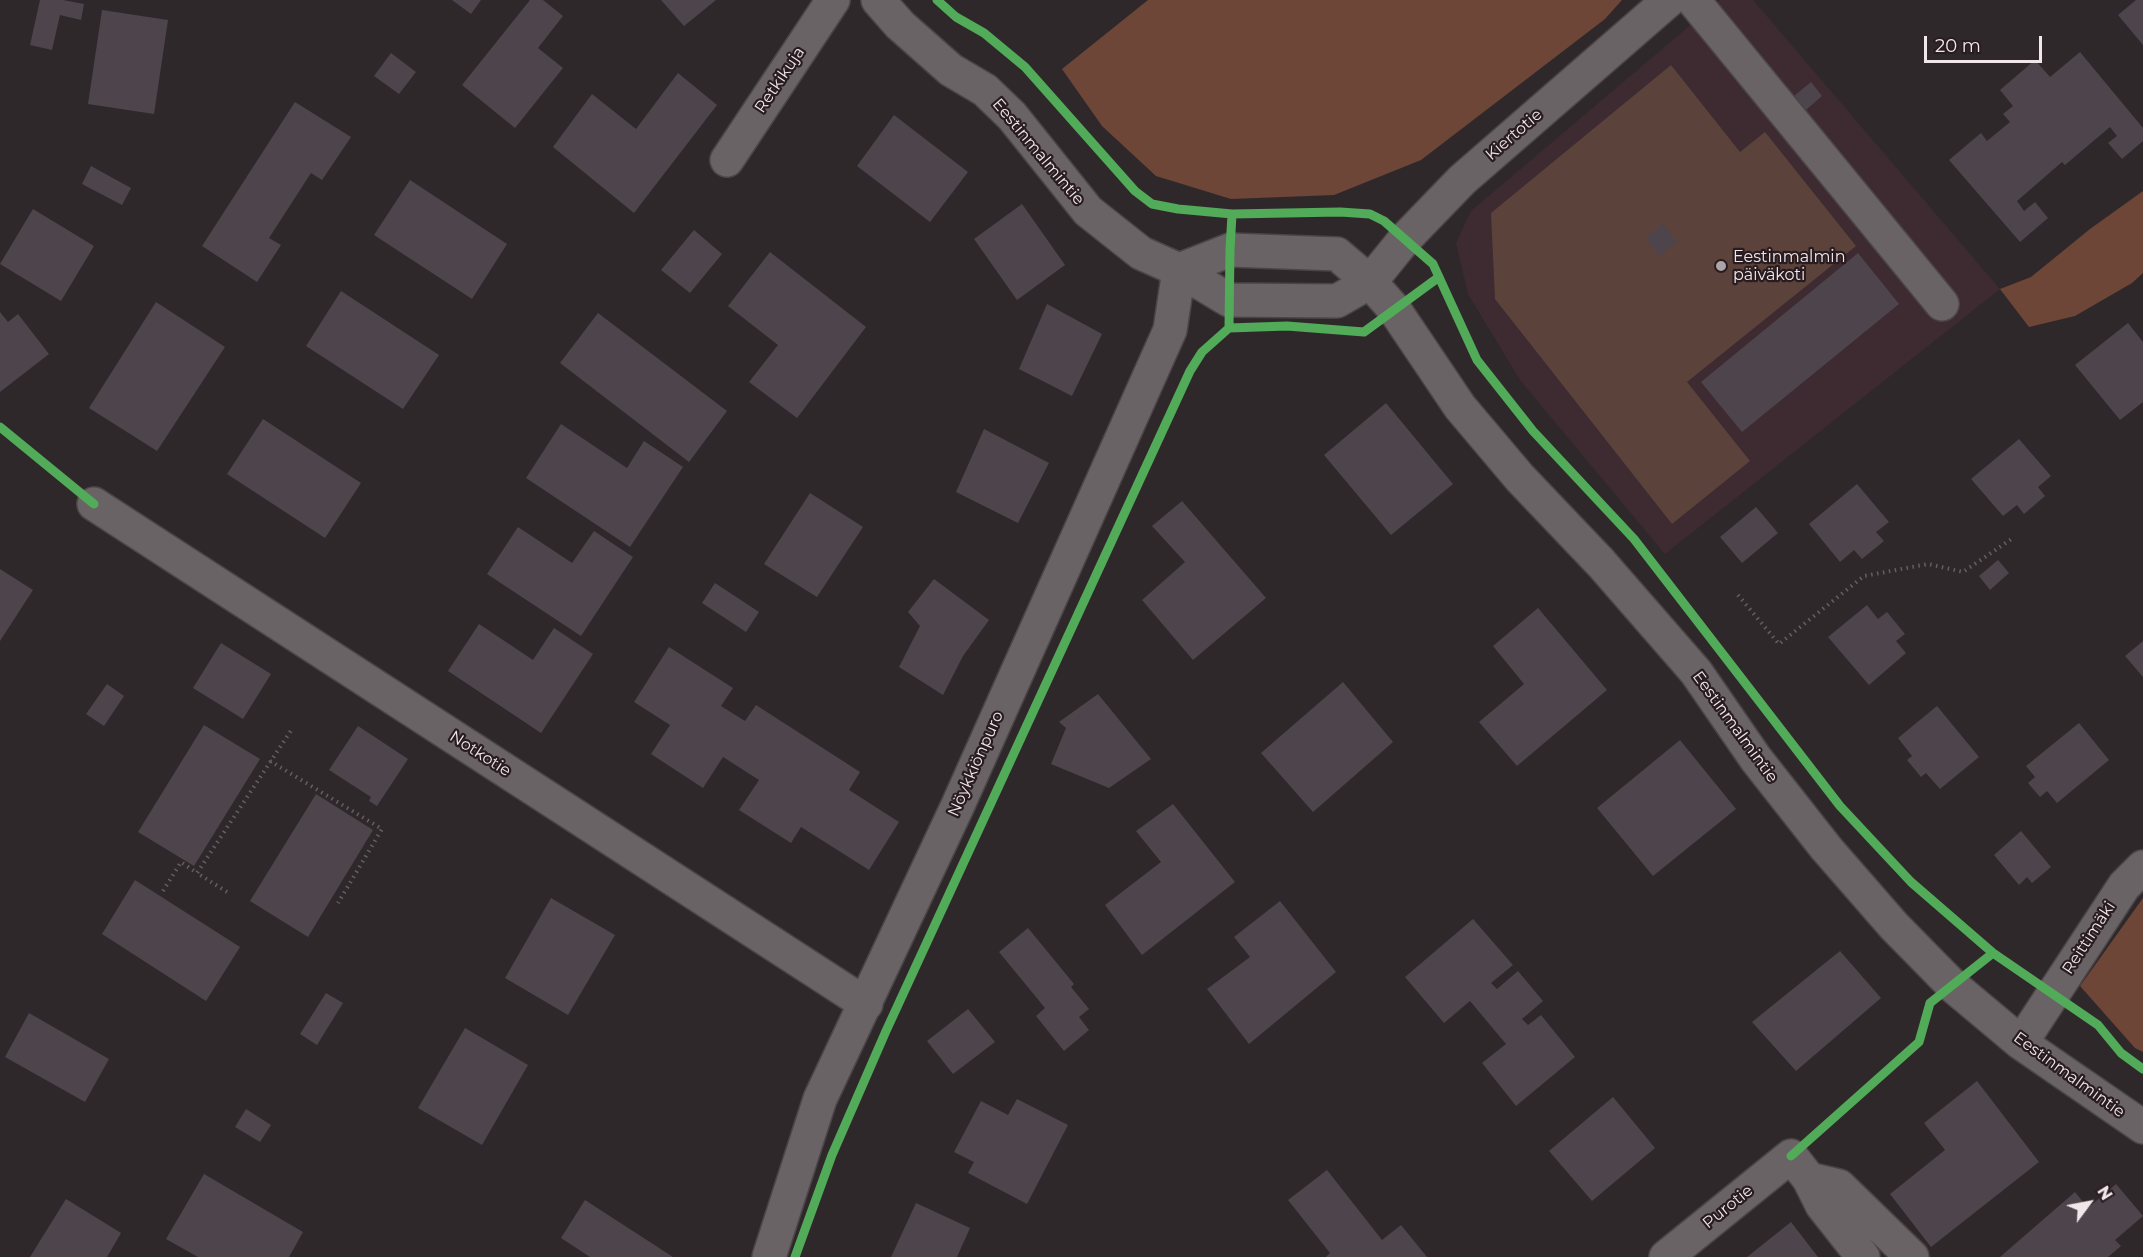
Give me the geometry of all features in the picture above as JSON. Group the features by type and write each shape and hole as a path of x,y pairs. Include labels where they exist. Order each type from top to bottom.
{"street":[{"name":"Retkikuja","path":"727,160 833,0"},
{"name":"Eestinmalmintie","path":"878,0 900,25 951,70 985,90 1012,116 1088,211 1141,253 1179,270 1228,300 1337,301 1370,282"},
{"name":"Kiertotie","path":"1370,282 1404,240 1462,180 1669,0"},
{"path":"1694,0 1942,304"},
{"name":"Eestinmalmintie","path":"1179,270 1230,250 1337,254 1370,282 1394,309 1460,407 1520,478 1696,672 1756,759 1833,856 1894,926 1953,986 2021,1043 2143,1127"},
{"name":"Nöykkiönpuro","path":"769,1257 820,1099 958,805 1170,330 1179,270"},
{"name":"Notkotie","path":"94,504 866,1004"},
{"name":"Reittimäki","path":"2021,1043 2124,886 2143,867"},
{"path":"1800,1168 1822,1205 1863,1257"},
{"path":"1800,1168 1839,1186 1912,1257"},
{"name":"Purotie","path":"1666,1257 1800,1168"}],"path":[{"path":"1738,594 1779,644 1864,576 1928,564 1963,572 2013,538"},
{"path":"197,873 292,729"},
{"path":"270,761 382,829 338,903"},
{"path":"163,891 181,862 226,892"}],"shaded area":[{"path":"1148,0 1622,0 1605,19 1421,160 1334,195 1231,199 1156,176 1102,126 1062,69"},
{"name":"Eestinmalmin päiväkoti","path":"1720,0 1753,0 2000,289 1665,554 1520,380 1468,294 1456,243 1471,211"},
{"path":"1671,65 1740,152 1765,132 1856,246 1687,382 1750,461 1672,524 1495,299 1491,213"},
{"path":"2143,191 2143,273 2132,283 2075,316 2029,327 2000,289 2031,277 2090,229"},
{"path":"2143,898 2143,1052 2135,1048 2080,986"}],"building":[{"path":"40,0 63,0 84,4 81,20 60,15 52,50 30,45"},
{"path":"452,0 481,0 471,14"},
{"path":"530,0 543,0 563,16 538,48 563,68 515,128 462,85"},
{"path":"661,0 716,0 684,26"},
{"path":"2136,0 2143,0 2143,45 2118,15"},
{"path":"102,10 168,20 154,114 88,104"},
{"path":"2080,52 2143,128 2143,141 2122,159 2108,143 2117,136 2110,127 2065,165 2062,162 2017,201 2024,211 2035,202 2048,218 2020,242 1949,160 1981,133 1987,141 2010,122 2003,114 2013,106 2000,90 2035,60 2050,77"},
{"path":"391,53 416,72 399,94 374,76"},
{"path":"678,73 717,105 634,213 553,147 592,94 636,129"},
{"path":"1811,82 1822,96 1806,110 1794,96"},
{"path":"295,102 351,137 322,180 311,173 269,238 281,245 257,282 202,246"},
{"path":"894,115 968,172 930,222 857,166"},
{"path":"91,166 131,188 122,205 82,184"},
{"path":"410,180 507,244 472,299 374,235"},
{"path":"1022,204 1065,265 1017,300 974,239"},
{"path":"33,209 94,246 61,301 0,264"},
{"path":"1663,224 1677,242 1659,256 1646,238"},
{"path":"694,230 722,254 690,293 661,270"},
{"path":"770,252 866,327 797,418 749,382 778,345 728,306"},
{"path":"1858,253 1899,304 1742,432 1701,382"},
{"path":"341,291 439,355 403,409 306,346"},
{"path":"156,302 225,347 157,451 89,408"},
{"path":"1047,304 1102,334 1072,396 1019,369"},
{"path":"0,312 8,322 18,314 49,354 0,392"},
{"path":"598,313 727,411 689,462 560,363"},
{"path":"2128,323 2143,342 2143,402 2120,420 2075,365"},
{"path":"1386,403 1453,484 1391,535 1324,455"},
{"path":"263,419 361,483 325,538 227,474"},
{"path":"561,424 627,468 644,441 683,467 630,547 526,478"},
{"path":"984,429 1049,463 1018,523 956,492"},
{"path":"2019,439 2051,476 2038,487 2045,496 2024,514 2017,505 2003,516 1971,479"},
{"path":"1857,484 1889,522 1876,532 1884,541 1862,559 1854,550 1840,562 1809,524"},
{"path":"810,493 863,527 817,597 764,564"},
{"path":"1182,501 1266,598 1193,660 1142,600 1185,562 1152,526"},
{"path":"1756,507 1778,533 1742,563 1720,537"},
{"path":"518,527 572,563 594,531 633,557 581,636 487,574"},
{"path":"1998,560 2009,573 1990,590 1979,576"},
{"path":"0,569 33,590 0,641"},
{"path":"934,579 989,620 963,656 943,695 899,667 920,626 908,612"},
{"path":"715,583 759,612 746,632 702,603"},
{"path":"1867,605 1878,619 1887,612 1905,634 1896,641 1906,653 1869,685 1828,637"},
{"path":"1538,608 1607,690 1517,766 1479,722 1524,684 1493,646"},
{"path":"479,624 533,660 554,628 593,654 541,733 448,671"},
{"path":"2143,641 2143,677 2125,656"},
{"path":"221,643 271,674 243,719 193,688"},
{"path":"669,647 733,688 721,706 745,721 756,705 860,772 849,790 899,822 869,870 801,827 791,843 739,810 759,780 723,757 703,788 651,754 670,725 634,702"},
{"path":"1343,682 1393,742 1313,812 1261,753"},
{"path":"107,684 124,696 104,726 86,714"},
{"path":"1098,694 1151,759 1109,788 1051,764 1066,728 1059,722"},
{"path":"1937,706 1979,757 1940,789 1926,773 1921,777 1907,760 1912,756 1898,738"},
{"path":"2079,723 2109,760 2057,803 2047,791 2040,797 2028,783 2035,777 2026,766"},
{"path":"204,725 260,759 194,866 138,832"},
{"path":"358,726 408,759 377,806 369,801 371,797 329,770"},
{"path":"1680,740 1736,809 1653,876 1597,808"},
{"path":"316,794 373,830 308,937 250,901"},
{"path":"1173,804 1235,882 1142,955 1105,905 1161,862 1136,831"},
{"path":"2021,831 2051,867 2032,883 2027,877 2019,885 1994,855"},
{"path":"135,880 240,947 206,1001 102,934"},
{"path":"551,898 615,935 568,1015 505,978"},
{"path":"1280,901 1336,972 1249,1044 1207,989 1250,957 1234,937"},
{"path":"1473,919 1513,965 1491,983 1497,989 1518,971 1543,1001 1522,1019 1528,1025 1541,1015 1575,1057 1516,1106 1482,1063 1506,1044 1470,1001 1444,1023 1405,977"},
{"path":"1028,928 1074,984 1071,987 1089,1009 1079,1017 1089,1030 1064,1051 1036,1016 1045,1008 999,952"},
{"path":"1840,951 1881,998 1796,1071 1752,1022"},
{"path":"326,993 343,1003 317,1045 300,1034"},
{"path":"968,1009 995,1042 953,1074 927,1041"},
{"path":"29,1013 109,1059 85,1102 5,1057"},
{"path":"465,1028 528,1065 482,1145 418,1108"},
{"path":"1977,1081 2039,1162 1931,1247 1890,1194 1945,1150 1924,1123"},
{"path":"1613,1097 1655,1148 1592,1201 1549,1151"},
{"path":"1017,1099 1068,1125 1027,1204 968,1173 974,1162 954,1152 981,1101 1008,1115"},
{"path":"246,1109 271,1125 260,1142 235,1127"},
{"path":"1327,1170 1382,1240 1401,1225 1427,1257 1326,1257 1330,1253 1288,1200"},
{"path":"204,1174 303,1232 289,1257 198,1257 166,1239"},
{"path":"2116,1184 2143,1216 2115,1240 2121,1246 2108,1257 2000,1257 2075,1192 2088,1208"},
{"path":"66,1199 121,1233 107,1257 30,1257"},
{"path":"585,1200 673,1257 590,1257 561,1238"},
{"path":"916,1203 970,1228 957,1257 891,1257"},
{"path":"1791,1222 1818,1257 1747,1257"}],"cycle path":[{"path":"937,0 956,17 984,33 1025,67 1135,191 1152,204 1232,214 1340,212 1370,214 1384,221 1433,264 1477,360 1533,431 1634,539 1840,806 1911,882 1993,953 2098,1025 2121,1053 2143,1069"},
{"path":"1229,328 1232,214"},
{"path":"795,1257 832,1155 886,1031 1190,371 1202,352 1229,328 1287,326 1364,332 1439,277"},
{"path":"0,427 94,504"},
{"path":"1791,1156 1919,1042 1930,1003 1993,953"}],"place":[{"name":"Eestinmalmin päiväkoti","path":"1721,266"}]}
